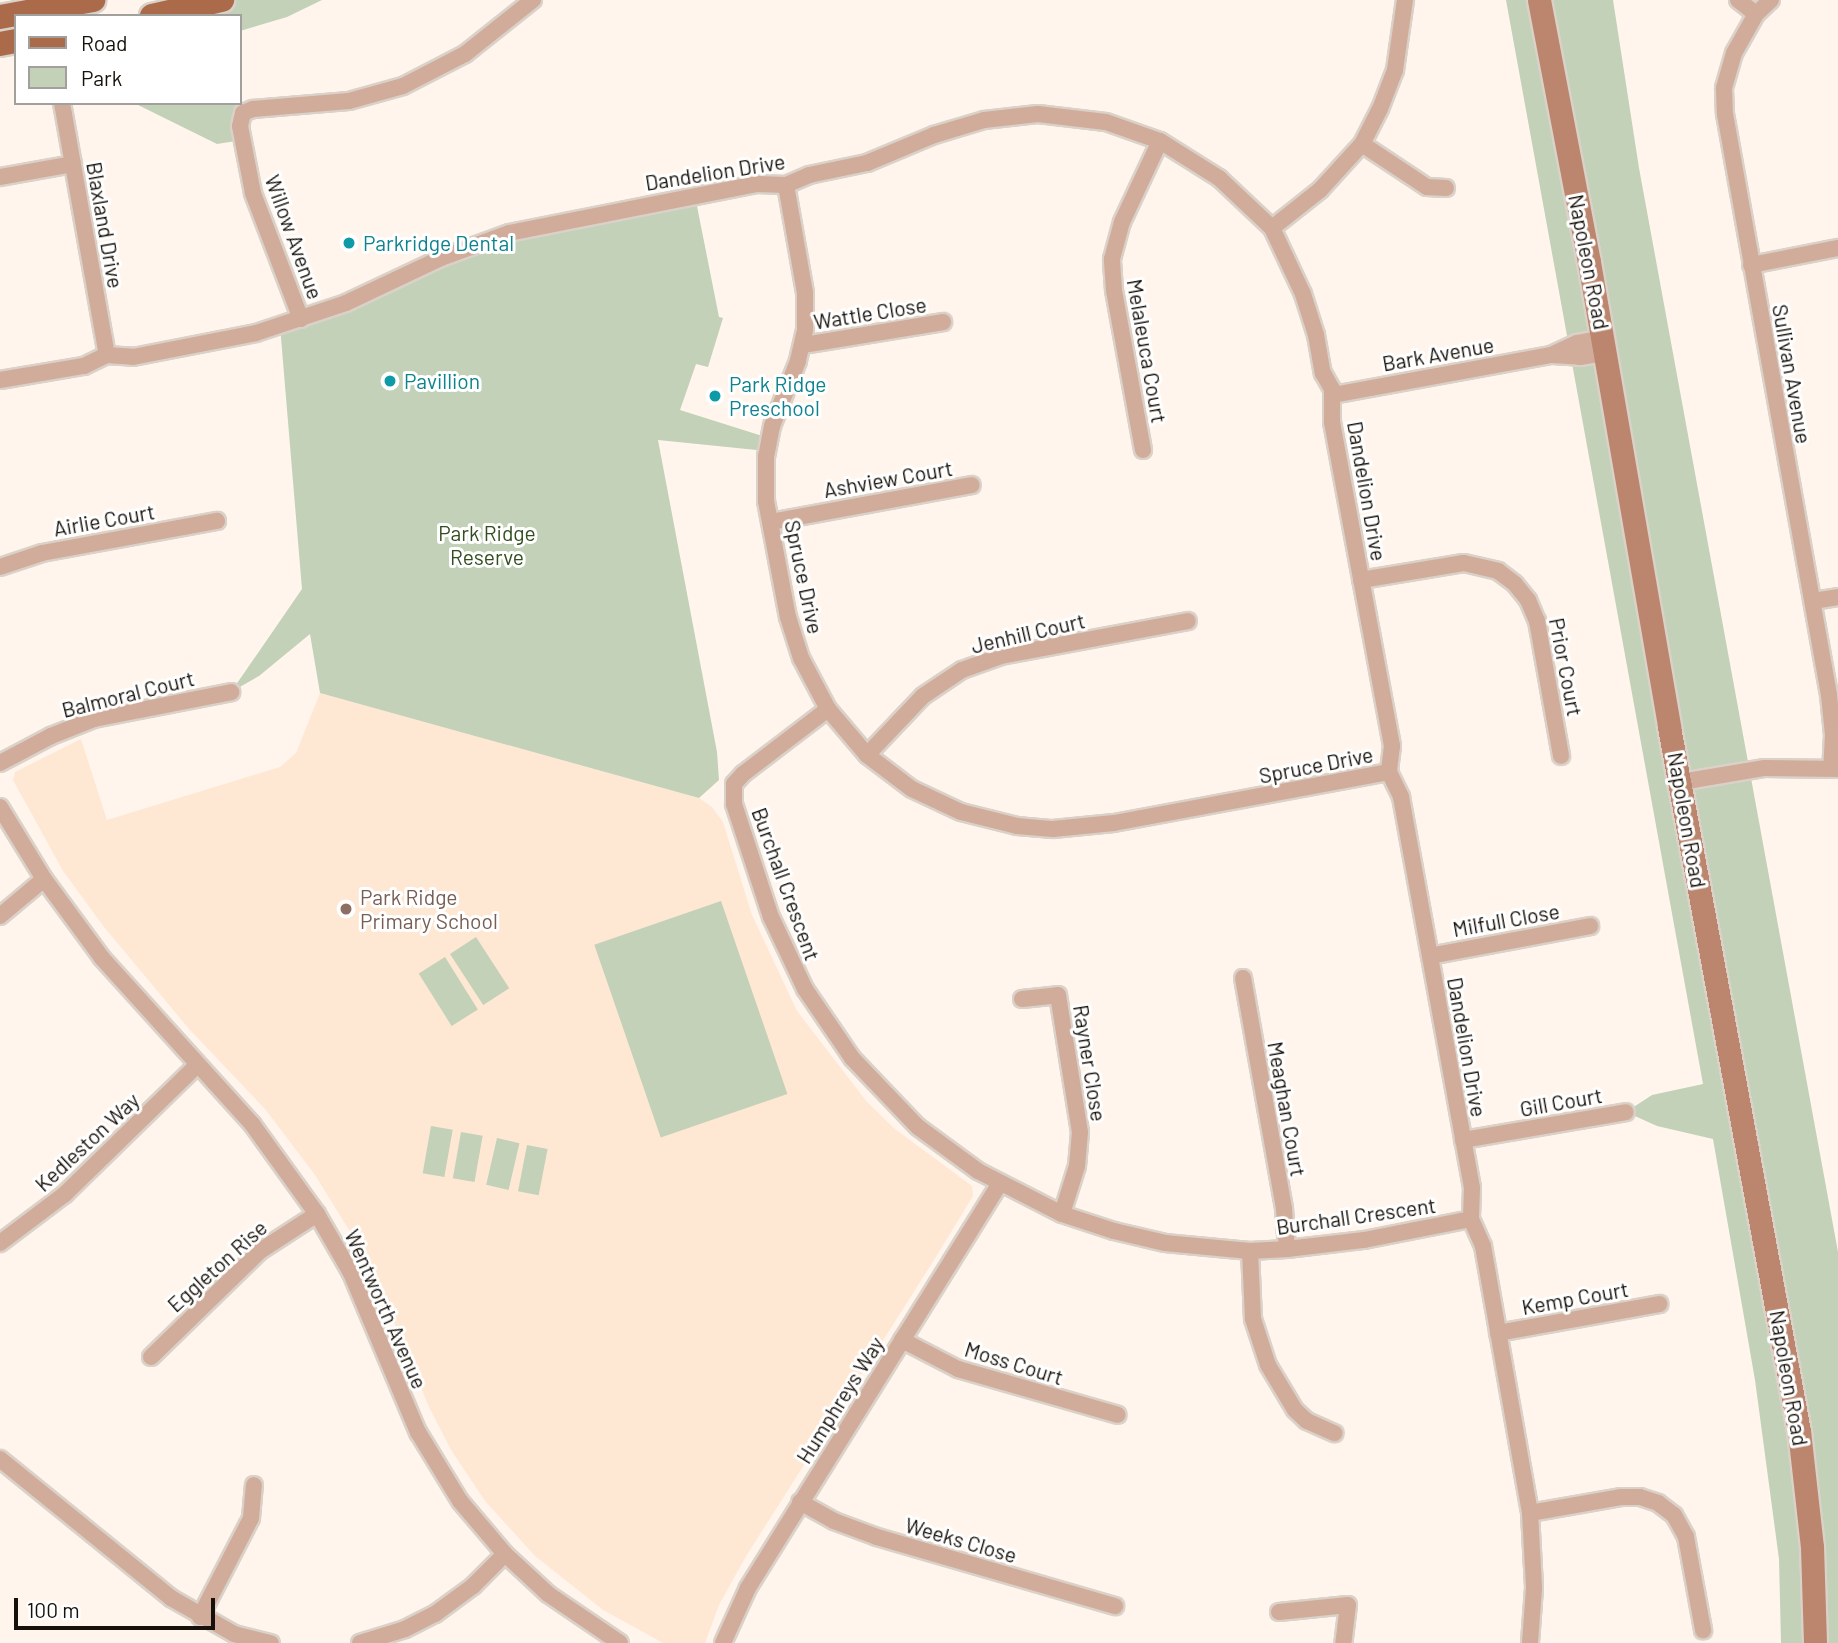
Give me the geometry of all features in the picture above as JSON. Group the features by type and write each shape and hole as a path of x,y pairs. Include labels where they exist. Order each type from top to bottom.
{"main road":[{"path":"26,14 93,0"},
{"path":"161,14 222,0"},
{"name":"Napoleon Road","path":"1539,0 1604,345 1669,727 1682,782 1799,1431 1815,1574 1815,1643"}],"street":[{"name":"Willow Avenue","path":"301,319 253,193 240,126 243,114 253,109 315,106 349,101 402,86 465,54 533,0"},
{"path":"1272,228 1320,190 1362,144 1380,109 1395,70 1405,0"},
{"path":"1738,0 1756,14"},
{"name":"Sullivan Avenue","path":"1771,0 1756,14 1734,52 1724,102 1832,715 1834,768"},
{"name":"Blaxland Drive","path":"62,105 107,355"},
{"name":"Dandelion Drive","path":"0,380 84,366 107,355 133,358 241,337 366,295 441,258 509,233 757,184 786,185 809,175 867,163 957,127 1011,116 1038,114 1083,118 1129,129 1160,141 1203,166 1272,228 1303,294 1316,335 1323,373 1333,395 1332,422 1392,746 1389,772 1401,797 1474,1197 1471,1219 1483,1246 1530,1513 1534,1588 1530,1643"},
{"name":"Melaleuca Court","path":"1143,450 1114,290 1112,259 1122,222 1160,141"},
{"path":"1362,144 1427,187 1446,188"},
{"path":"0,177 73,164"},
{"name":"Spruce Drive","path":"786,185 805,293 803,345 768,441 765,485 795,643 828,709 867,755 912,789 961,812 1017,826 1053,829 1114,823 1389,772"},
{"path":"1751,265 1838,248"},
{"name":"Wattle Close","path":"803,345 943,322"},
{"name":"Bark Avenue","path":"1333,395 1551,355 1577,343 1604,345"},
{"name":"Ashview Court","path":"771,522 972,485"},
{"name":"Airlie Court","path":"0,568 43,553 217,521"},
{"name":"Prior Court","path":"1361,580 1464,563 1498,571 1515,584 1528,600 1536,621 1561,756"},
{"path":"1813,601 1838,597"},
{"name":"Jenhill Court","path":"867,755 923,696 962,670 1001,656 1188,621"},
{"name":"Balmoral Court","path":"0,764 51,736 94,719 231,692"},
{"name":"Burchall Crescent","path":"828,709 727,781 771,917 794,968 824,1020 874,1084 918,1127 1000,1184 1062,1214 1165,1243 1250,1251 1287,1249 1364,1240 1471,1219"},
{"path":"1682,782 1765,768 1834,768"},
{"name":"Wentworth Avenue","path":"0,807 44,879 102,958 259,1132 317,1214 351,1273 405,1402 428,1449 460,1501 505,1554 548,1594 620,1643"},
{"path":"0,916 44,879"},
{"name":"Milfull Close","path":"1430,956 1590,926"},
{"name":"Meaghan Court","path":"1243,978 1284,1209 1287,1249"},
{"name":"Rayner Close","path":"1021,999 1058,996 1080,1132 1077,1166 1062,1214"},
{"name":"Kedleston Way","path":"0,1243 65,1194 197,1065"},
{"name":"Gill Court","path":"1463,1140 1626,1112"},
{"name":"Humphreys Way","path":"723,1643 748,1588 1000,1184"},
{"name":"Eggleton Rise","path":"151,1357 260,1251 317,1214"},
{"path":"1250,1251 1253,1320 1268,1365 1295,1410 1307,1421 1334,1433"},
{"name":"Kemp Court","path":"1498,1333 1659,1304"},
{"name":"Moss Court","path":"902,1340 965,1372 1118,1415"},
{"path":"2,1464 200,1617 233,1638 271,1643"},
{"path":"200,1617 251,1518 254,1485"},
{"path":"1530,1513 1620,1497 1640,1497 1658,1503 1674,1515 1686,1537 1703,1630"},
{"name":"Weeks Close","path":"800,1502 834,1521 877,1537 1115,1606"},
{"path":"360,1643 378,1641 444,1608 505,1554"},
{"path":"1279,1612 1348,1605 1343,1643"}],"shaded area":[{"path":"320,693 699,798 712,807 723,822 752,915 797,1011 867,1102 895,1129 972,1186 973,1196 934,1260 745,1558 719,1605 705,1643 663,1643 603,1610 535,1556 485,1501 451,1450 429,1407 370,1264 315,1175 265,1109 190,1030 104,927 63,871 13,780 15,772 81,739 107,820 280,767 296,753"}],"green space":[{"path":"222,0 322,0 287,17 242,30 242,14 161,14"},
{"path":"1506,0 1613,0 1639,168 1838,1252 1838,1643 1781,1643 1779,1559 1755,1380 1713,1139 1657,1126 1626,1112 1652,1095 1703,1084"},
{"path":"138,105 239,105 246,111 242,140 217,144"},
{"name":"Park Ridge Reserve","path":"695,196 719,317 723,318 708,367 696,364 680,410 769,438 767,451 658,440 717,752 719,780 699,798 320,693 310,634 259,676 231,692 302,589 280,326 465,248"},
{"path":"721,901 787,1094 661,1138 594,945"},
{"path":"476,937 509,988 483,1005 450,954"},
{"path":"445,957 478,1010 452,1026 419,973"},
{"path":"431,1126 453,1130 444,1177 423,1173"},
{"path":"461,1132 483,1136 475,1182 453,1178"},
{"path":"497,1138 519,1143 509,1190 486,1185"},
{"path":"527,1145 548,1149 539,1195 518,1191"}],"place":[{"name":"Parkridge Dental","path":"349,243"},
{"name":"Pavillion","path":"390,381"},
{"name":"Park Ridge Preschool","path":"715,396"},
{"name":"Park Ridge Primary School","path":"346,909"}]}
